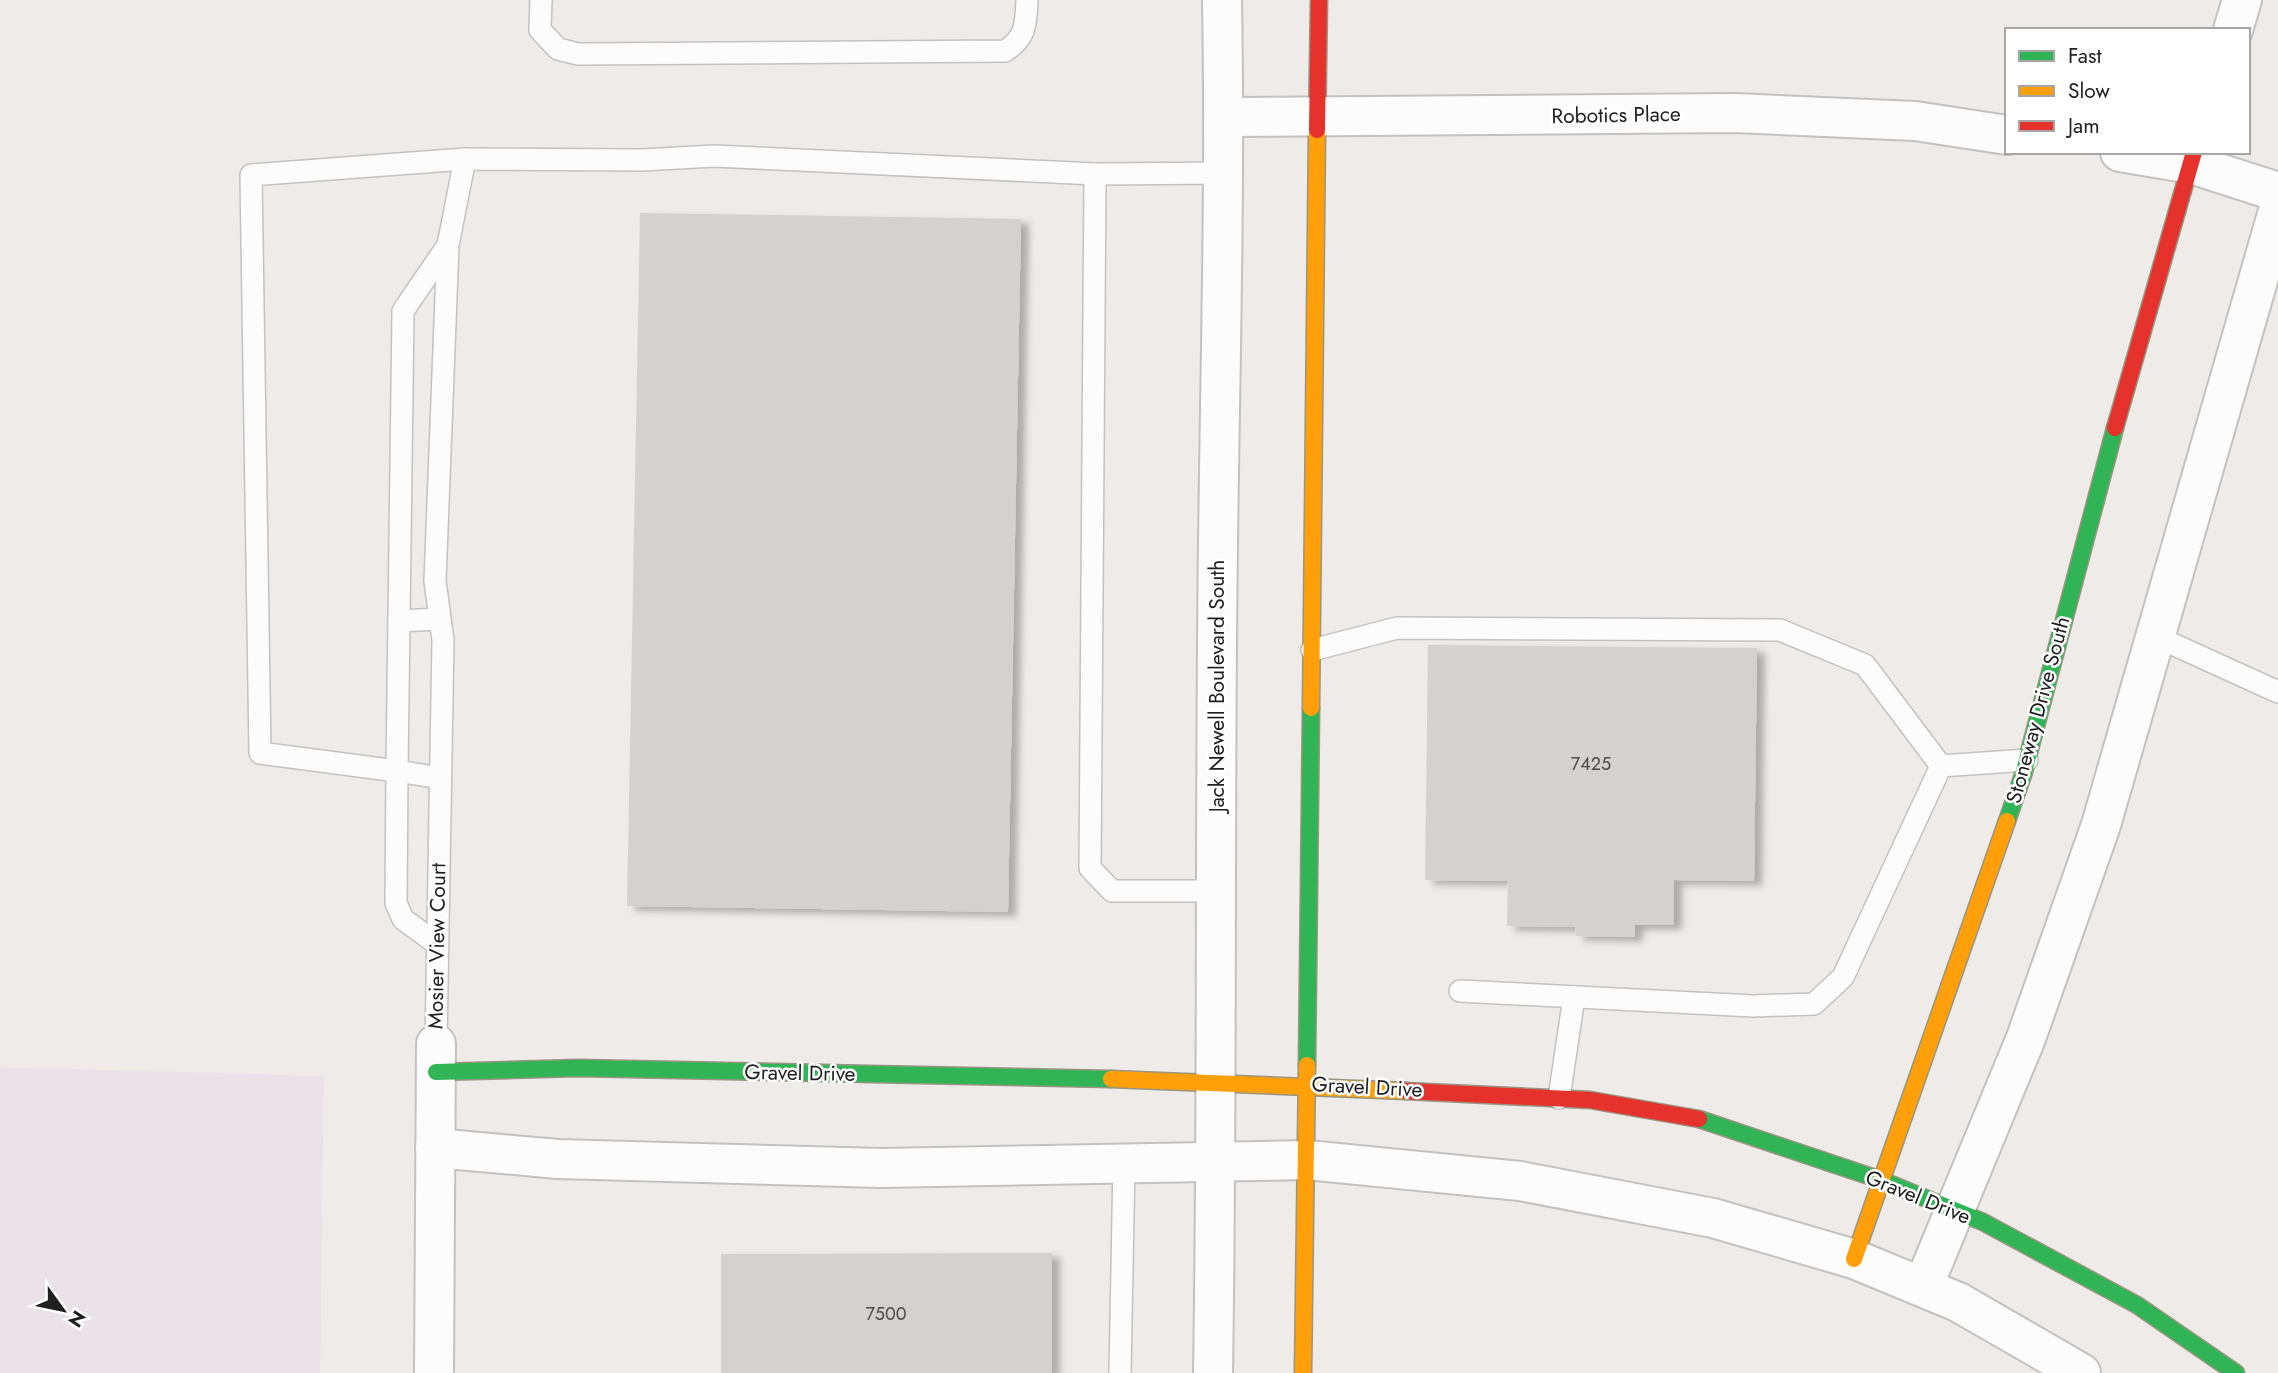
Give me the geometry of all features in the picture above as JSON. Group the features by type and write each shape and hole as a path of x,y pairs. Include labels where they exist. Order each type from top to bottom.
{"street":[{"name":"Jack Newell Boulevard South","path":"1213,1373 1225,117 1222,0"},
{"path":"1303,1373 1309,1083 1319,0"},
{"path":"2234,28 2242,0"},
{"name":"Robotics Place","path":"1225,117 1734,114 1915,121 2005,135"},
{"path":"2144,154 2192,158 2278,192"},
{"name":"Stoneway Drive South","path":"1854,1259 2026,760 2091,510 2192,158"},
{"path":"1923,1287 2026,1038 2101,825 2278,212"},
{"name":"Gravel Drive","path":"436,1058 578,1068 1309,1083 1590,1100 1700,1119 1881,1180 1983,1223 2137,1305 2236,1373"},
{"name":"Mosier View Court","path":"434,1373 436,1058"},
{"path":"435,1148 558,1159 881,1168 1307,1160 1520,1181 1713,1218 1854,1259 1958,1302 2081,1373"}],"lane":[{"path":"541,0 540,30 558,49 578,54 1005,51 1019,42 1023,34 1027,0"},
{"path":"440,778 260,753 251,175 465,159 642,160 713,156 1095,174 1223,173"},
{"path":"438,944 403,919 396,903 403,311 448,245 465,159"},
{"path":"1095,174 1090,868 1112,891 1217,891"},
{"name":"Mosier View Court","path":"436,1058 443,640 435,581 448,245"},
{"path":"399,621 440,619"},
{"path":"1312,650 1397,628 1780,630 1865,665 1941,766"},
{"path":"2155,636 2278,692"},
{"path":"1941,766 2026,760"},
{"path":"1460,991 1753,1006 1814,1004 1843,977 1941,766"},
{"path":"1559,1098 1574,997"},
{"path":"1121,1373 1124,1163"}],"shaded area":[{"path":"0,1067 324,1076 320,1373 0,1373"}],"building":[{"path":"640,213 1021,219 1008,912 627,906"},
{"path":"1428,645 1757,648 1754,881 1674,880 1674,925 1635,925 1635,937 1576,936 1575,927 1507,926 1508,881 1425,880"},
{"path":"1052,1253 1052,1373 721,1373 721,1254"}],"traffic: fast":[{"path":"2007,821 2023,775 2115,428"},
{"path":"1307,1065 1311,708"},
{"path":"436,1072 578,1068 1111,1079"},
{"path":"1699,1119 1881,1180 1983,1222 2137,1305 2236,1373"}],"traffic: slow":[{"path":"1311,708 1317,130"},
{"path":"1854,1259 2007,821"},
{"path":"1303,1373 1307,1065"},
{"path":"1111,1079 1406,1091"}],"traffic: jam":[{"path":"1317,130 1319,0"},
{"path":"2115,428 2193,154"},
{"path":"1406,1091 1590,1100 1699,1119"}]}
